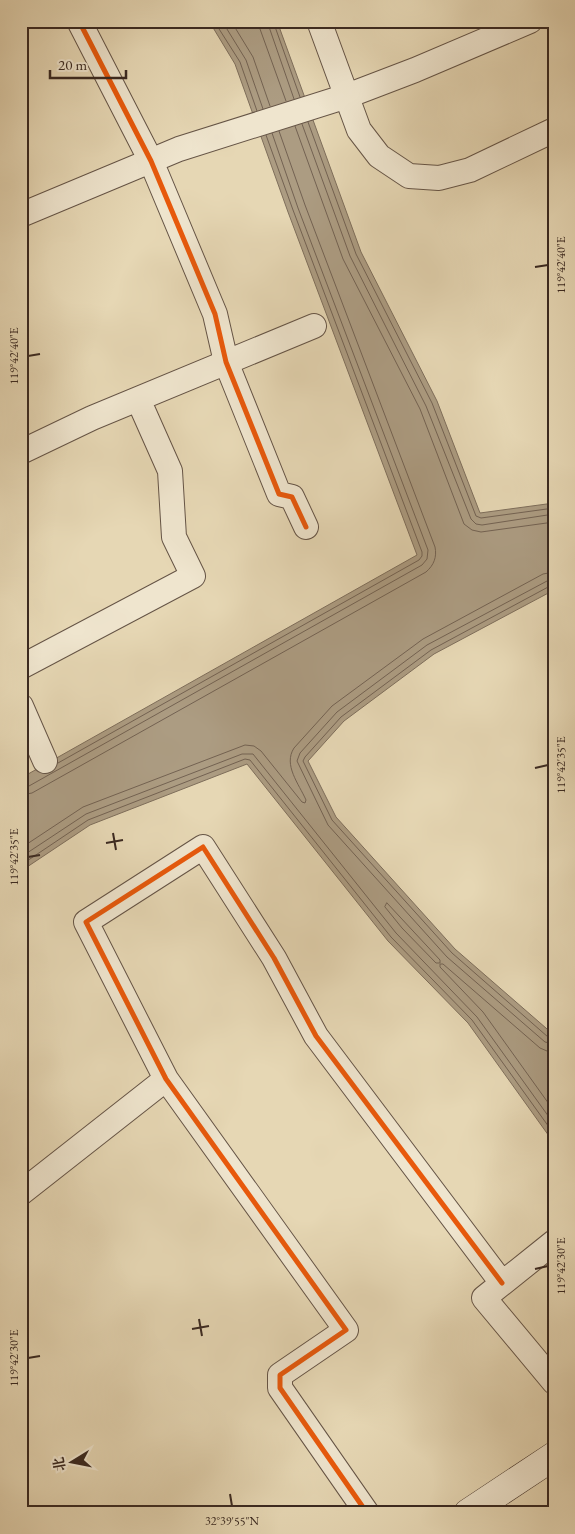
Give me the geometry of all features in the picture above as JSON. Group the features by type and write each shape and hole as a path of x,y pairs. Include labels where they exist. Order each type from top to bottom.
{"street":[{"path":"80,21 150,161 215,314 226,362 279,494 292,497 306,526"},
{"path":"319,21 341,98 359,130 380,156 408,176 439,178 470,170 554,130"},
{"path":"21,215 179,149 341,98 415,70 530,21"},
{"path":"21,452 92,418 314,326"},
{"path":"21,667 193,576 174,538 170,471 138,399"},
{"path":"21,706 45,761"},
{"path":"367,1513 280,1388 280,1375 346,1330 166,1079 86,922 203,847 274,958 316,1036 502,1284"},
{"path":"21,1193 166,1079"},
{"path":"554,1242 484,1298 554,1382"},
{"path":"468,1513 554,1456"}],"water":[{"path":"209,21 277,21 361,252 437,401 480,513 554,503 554,590 434,654 344,721 308,761 336,817 455,949 554,1035 554,1143 468,1023 388,941 247,764 90,825 21,871 21,778 417,555 288,212 235,64"}],"cycle path":[{"path":"79,21 151,161 215,314 226,362 279,494 292,497 306,527"},
{"path":"367,1513 280,1388 280,1375 346,1330 166,1079 86,922 203,847 274,958 316,1036 502,1283"}]}
